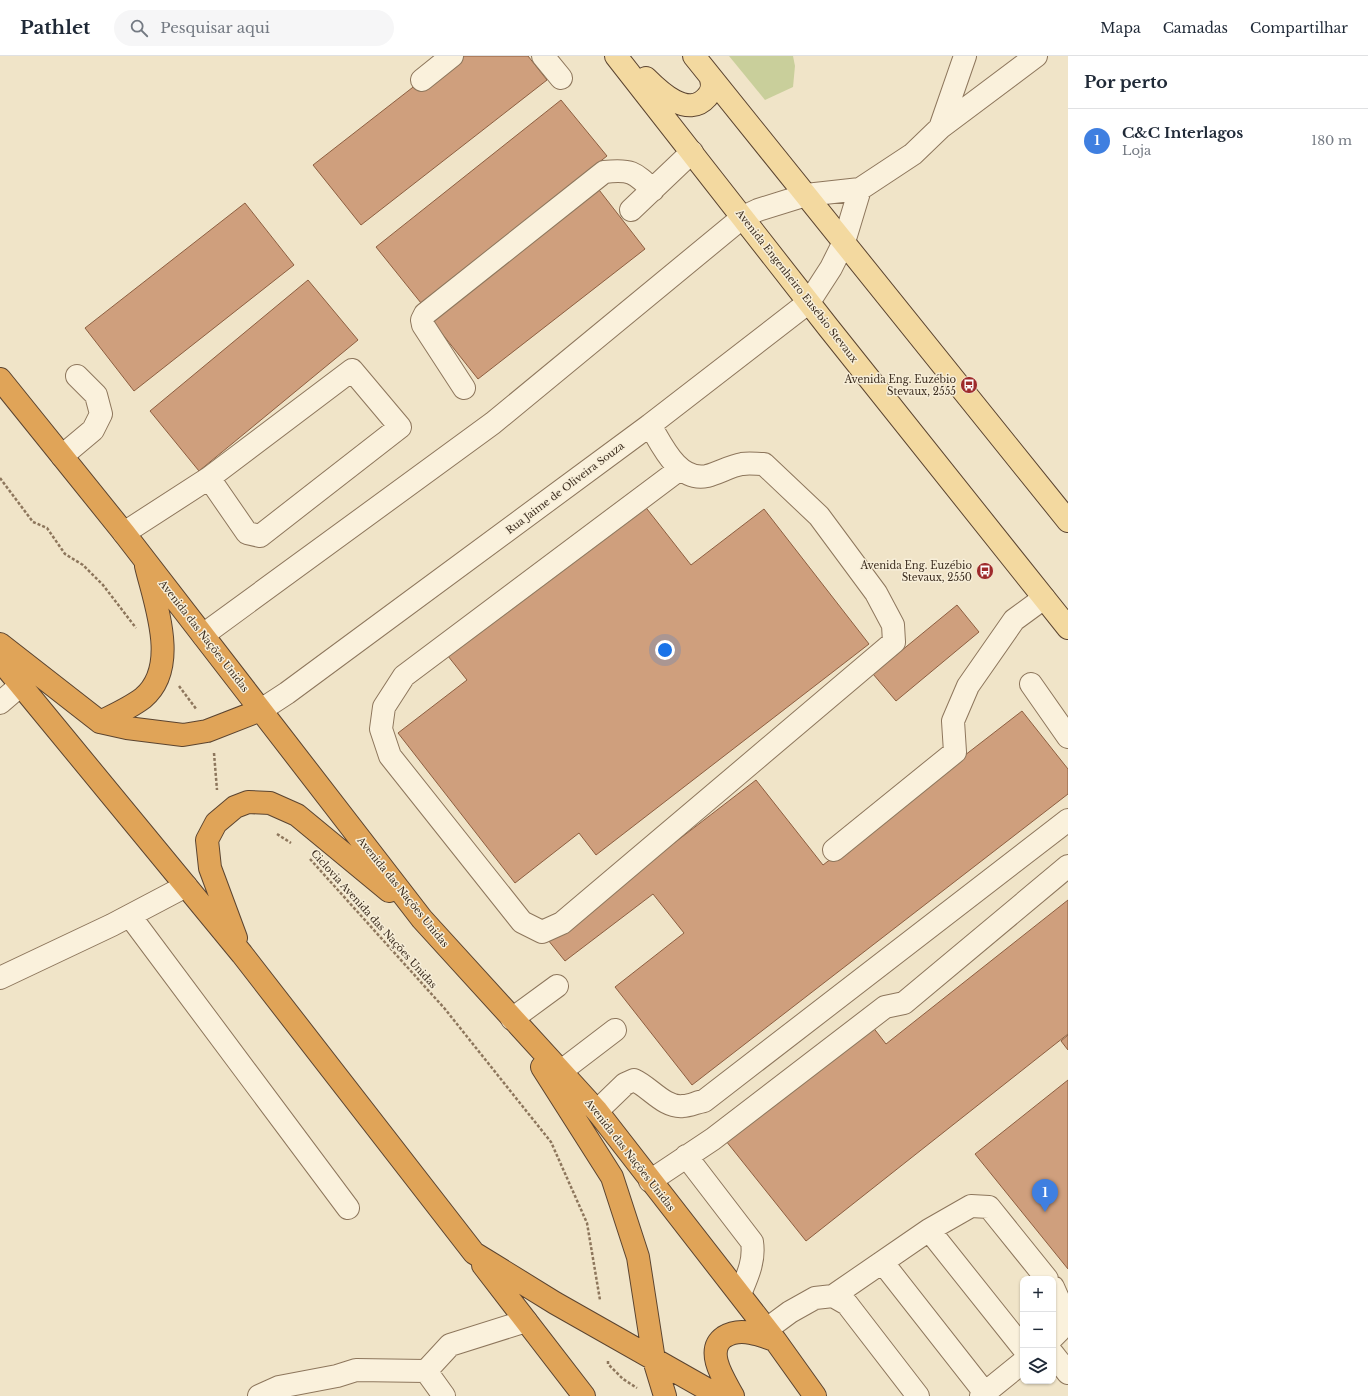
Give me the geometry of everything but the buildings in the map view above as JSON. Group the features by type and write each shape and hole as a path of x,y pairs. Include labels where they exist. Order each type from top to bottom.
{"highway":[{"name":"Avenida das Nações Unidas","path":"0,379 124,532 422,919 597,1111 650,1181 740,1294 815,1396"},
{"path":"100,722 144,697 154,685 162,665 163,633 144,558"},
{"path":"0,644 100,722 158,733 183,734 207,731 261,710"},
{"path":"0,660 242,954 584,1396"},
{"path":"242,954 210,868 207,840 216,823 235,807 248,802 270,803 297,815 422,919"},
{"path":"512,1019 612,1177 638,1257 654,1360 665,1396"},
{"path":"474,1253 555,1303 719,1396"},
{"path":"733,1396 717,1364 716,1350 720,1340 729,1334 740,1332 771,1335"}],"main road":[{"name":"Avenida Engenheiro Eusébio Stevaux","path":"616,56 1068,628"},
{"path":"624,56 668,98 680,103 692,105 706,98 712,88 710,76"},
{"path":"694,56 1068,521"}],"street":[{"path":"422,80 452,56"},
{"path":"543,56 561,78"},
{"path":"940,128 965,56"},
{"path":"203,635 493,422 743,217 762,208 806,195 860,189 913,154 940,128 1036,56"},
{"path":"631,210 692,152"},
{"path":"464,388 423,325 422,320 424,314 604,172 621,170 635,174 653,190"},
{"name":"Rua Jaime de Oliveira Souza","path":"261,710 287,693 650,425 809,302 832,268 844,242 860,189"},
{"path":"124,532 209,478 352,370 400,427 260,536 248,532 209,478"},
{"path":"62,456 93,430 101,414 96,395 77,376"},
{"path":"650,425 666,451 680,469 693,477 707,476 742,464 764,464 819,516 876,593 893,625 894,642 562,924 542,932 522,922 390,756 381,729 384,707 404,676 680,469"},
{"path":"834,850 955,752 953,721 968,686 1014,620 1044,598"},
{"path":"1031,684 1068,737"},
{"path":"0,703 21,685"},
{"path":"597,1111 625,1084 634,1080 644,1084 664,1102 670,1104 682,1107 704,1101 1068,820"},
{"path":"650,1181 713,1138 885,1007 904,1003 1068,866"},
{"path":"0,978 130,916 186,886"},
{"path":"130,916 348,1208"},
{"path":"512,1019 557,986"},
{"path":"560,1072 615,1030"},
{"path":"686,1156 752,1242 753,1253 750,1268 740,1294"},
{"path":"771,1335 790,1312 815,1298 833,1296 929,1230 971,1206 989,1207 1045,1276"},
{"path":"929,1230 1020,1344"},
{"path":"883,1263 983,1395 1020,1364"},
{"path":"1056,1294 1065,1314 1060,1331 1056,1334"},
{"path":"833,1296 847,1304 918,1396"},
{"path":"259,1396 279,1387 337,1376 356,1370 426,1371 450,1345 526,1320"},
{"path":"1056,1358 1068,1373"},
{"path":"426,1371 444,1396"}],"path":[{"path":"0,478 33,522 47,528 65,554 83,566 103,585 137,630"},
{"path":"162,665 197,709 207,731 214,752 218,793 235,807"},
{"path":"275,833 294,845"},
{"name":"Ciclovia Avenida das Nações Unidas","path":"306,855 332,881 445,1009 551,1142 587,1223 600,1300"},
{"path":"608,1364 623,1379"}],"green space":[{"path":"729,56 793,56 795,66 793,87 765,100"}],"place":[{"name":"Avenida Eng. Euzébio Stevaux, 2555","path":"969,385"},
{"name":"Avenida Eng. Euzébio Stevaux, 2550","path":"985,571"},
{"name":"C&C Interlagos","path":"1045,1212"}]}
